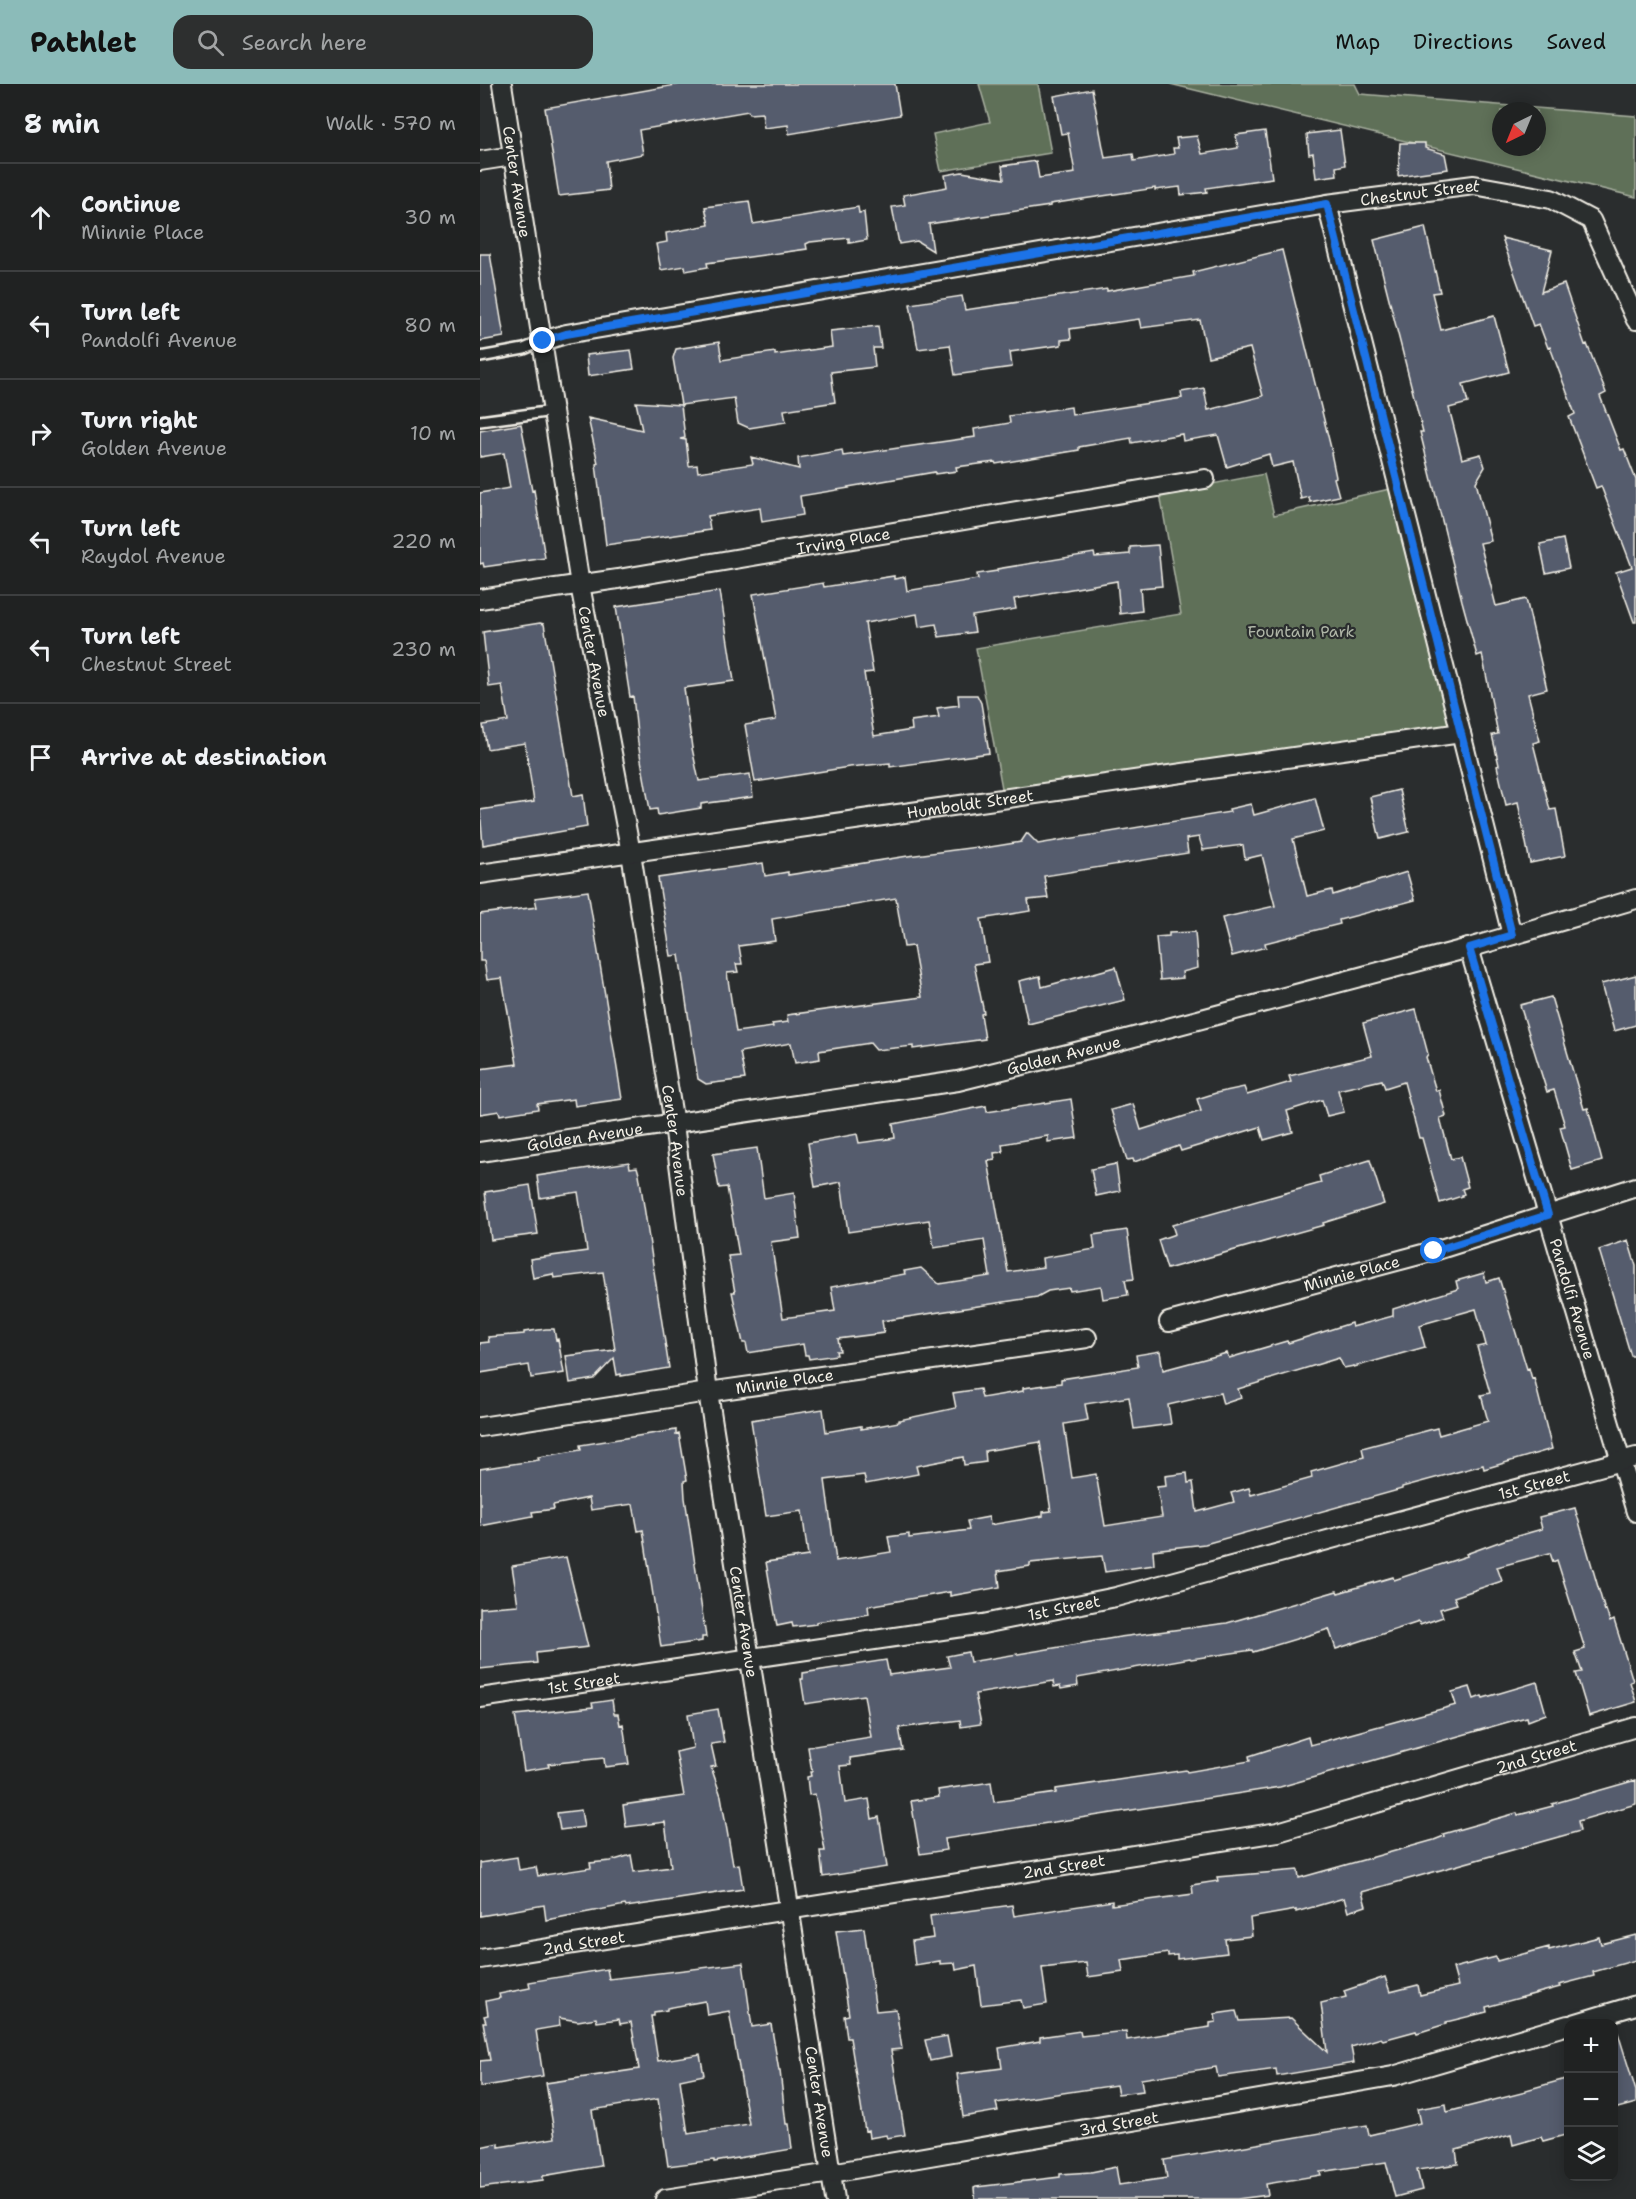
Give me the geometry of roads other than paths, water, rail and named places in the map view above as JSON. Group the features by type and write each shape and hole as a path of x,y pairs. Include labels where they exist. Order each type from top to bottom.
{"street":[{"name":"Center Avenue","path":"502,84 580,585 631,853 674,1124 708,1392 835,2199"},
{"path":"480,161 512,156"},
{"name":"Chestnut Street","path":"543,341 566,334 1327,204 1474,185 1551,199 1591,220 1636,320"},
{"path":"1327,204 1512,935"},
{"name":"Irving Place","path":"480,599 580,585 1204,479"},
{"name":"Humboldt Street","path":"480,874 1461,733"},
{"name":"Golden Avenue","path":"480,1152 958,1081 1100,1046 1469,948 1636,899"},
{"name":"Pandolfi Avenue","path":"1469,948 1548,1215 1629,1459 1636,1512"},
{"name":"Minnie Place","path":"1169,1322 1434,1251 1636,1187"},
{"name":"Minnie Place","path":"480,1427 1087,1338"},
{"name":"1st Street","path":"480,1698 983,1624 1116,1597 1629,1459"},
{"name":"2nd Street","path":"480,1959 1278,1832 1636,1728"},
{"path":"1591,2019 1636,2006"},
{"name":"3rd Street","path":"665,2199 831,2173 1393,2076 1564,2026"}],"lane":[{"path":"480,357 524,349 543,341"},
{"path":"480,421 553,411"}],"park label":[{"name":"Fountain Park","path":"1301,631"}]}
